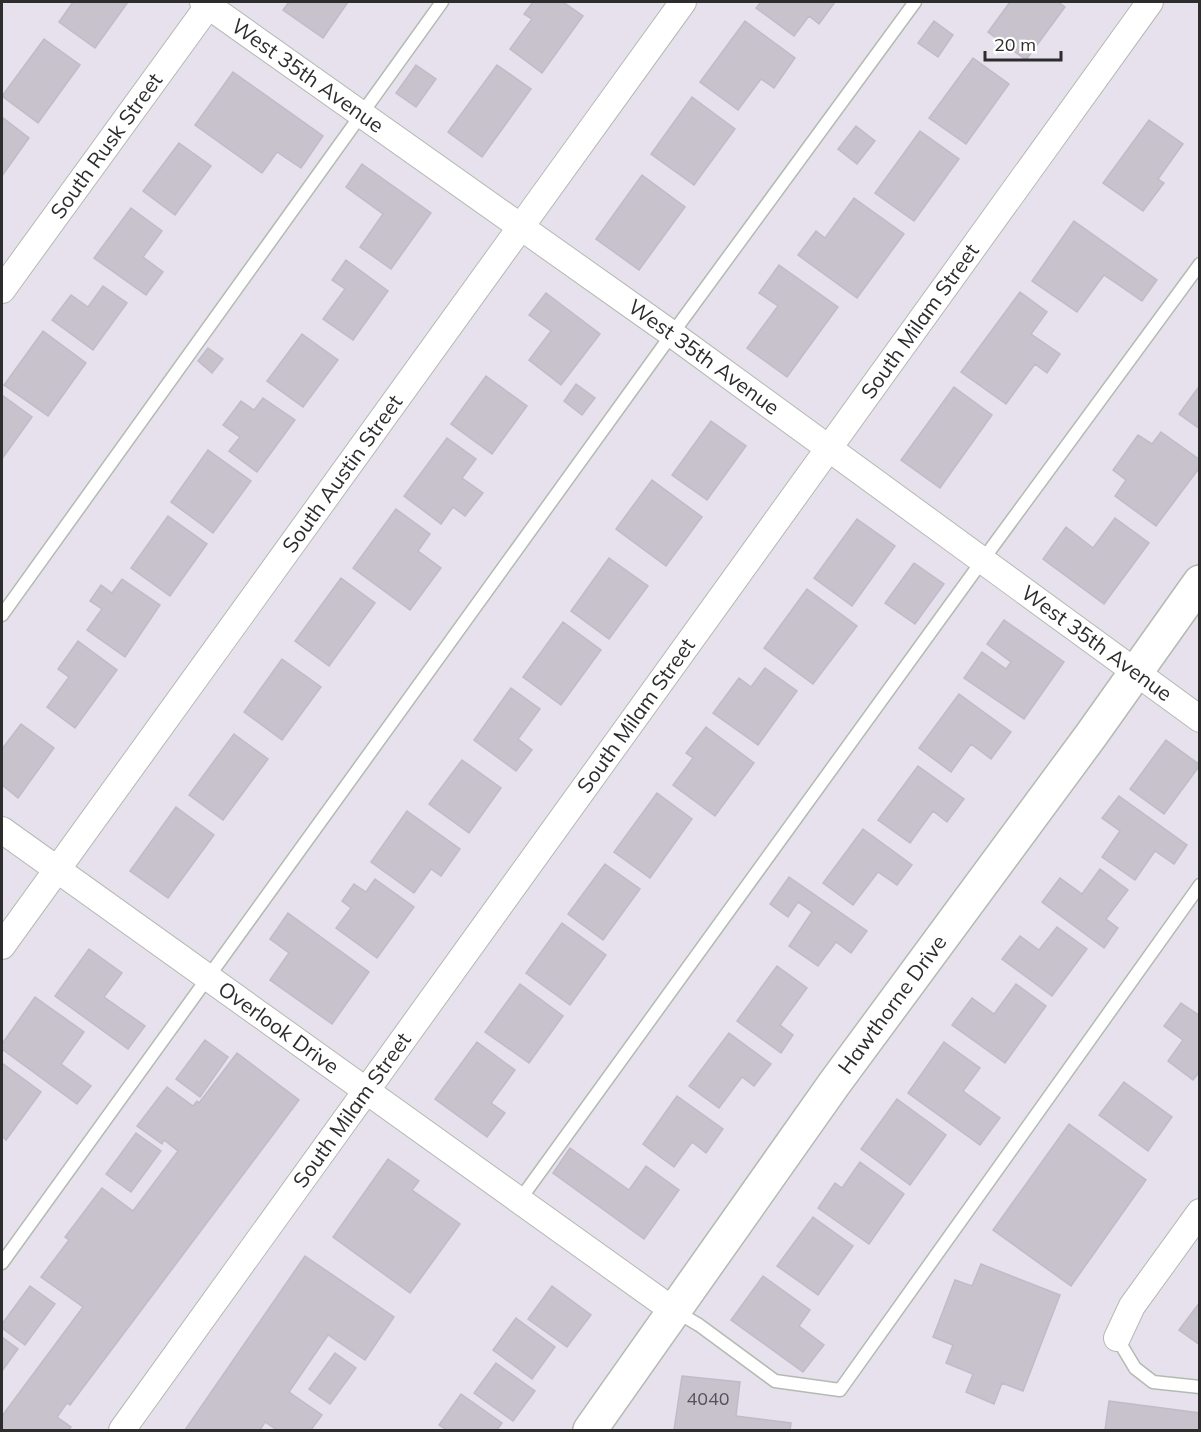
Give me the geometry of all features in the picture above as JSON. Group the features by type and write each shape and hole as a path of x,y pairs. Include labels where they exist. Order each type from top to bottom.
{"street":[{"name":"South Austin Street","path":"2,946 683,2"},
{"name":"South Milam Street","path":"122,1431 1150,2"},
{"name":"West 35th Avenue","path":"208,3 360,114 672,334 1200,719"},
{"name":"South Rusk Street","path":"2,290 208,3"},
{"name":"Hawthorne Drive","path":"590,1431 834,1084 1200,582"},
{"name":"Overlook Drive","path":"2,830 207,979 367,1090 674,1311"},
{"path":"1117,1338 1131,1306 1200,1212"}],"lane":[{"path":"2,615 442,2"},
{"path":"2,1263 672,334 915,2"},
{"path":"519,1201 1200,264"},
{"path":"674,1311 699,1325 775,1382 840,1390 1200,885"},
{"path":"1117,1338 1135,1368 1152,1382 1200,1387"}],"building":[{"path":"73,2 128,2 95,48 59,22"},
{"path":"289,2 348,2 323,38 283,10"},
{"path":"533,2 563,2 583,16 542,73 510,49 532,19 524,14"},
{"path":"761,2 835,2 819,24 809,16 794,36 756,8"},
{"path":"1010,2 1058,2 1065,7 1026,60 988,32"},
{"path":"745,21 795,58 774,88 761,79 738,110 700,82"},
{"path":"934,21 953,35 938,57 918,43"},
{"path":"44,39 80,65 38,123 2,96"},
{"path":"973,58 1009,84 966,144 929,118"},
{"path":"416,65 436,79 416,107 396,93"},
{"path":"497,65 531,89 482,157 448,132"},
{"path":"233,72 323,136 301,168 277,152 262,173 195,125"},
{"path":"692,97 735,129 694,185 651,154"},
{"path":"2,117 29,138 2,176"},
{"path":"1149,120 1183,144 1158,179 1164,183 1143,211 1103,183"},
{"path":"856,126 875,141 857,164 838,149"},
{"path":"920,131 959,159 914,221 875,193"},
{"path":"179,143 211,166 175,215 143,191"},
{"path":"362,164 431,213 391,269 360,247 383,214 346,187"},
{"path":"642,175 685,207 639,270 596,239"},
{"path":"854,198 904,234 857,298 798,255 816,231 825,238"},
{"path":"131,208 162,231 143,257 163,272 146,295 94,258"},
{"path":"1074,221 1157,280 1142,301 1104,275 1077,312 1032,281"},
{"path":"346,260 388,291 353,340 323,319 345,289 332,280"},
{"path":"779,265 838,307 787,377 747,348 778,306 759,293"},
{"path":"103,286 127,303 93,350 52,320 71,295 88,307"},
{"path":"1020,292 1047,312 1031,334 1060,354 1047,373 1035,364 1006,404 961,372"},
{"path":"546,293 600,334 561,385 529,360 551,331 529,315"},
{"path":"43,331 86,363 48,416 4,385"},
{"path":"302,334 338,360 303,407 267,381"},
{"path":"208,348 223,359 212,373 198,361"},
{"path":"486,376 527,406 492,454 451,424"},
{"path":"576,384 595,398 582,415 564,401"},
{"path":"1200,385 1200,429 1179,414"},
{"path":"954,387 992,415 940,488 901,460"},
{"path":"2,395 32,417 2,459"},
{"path":"263,398 295,420 257,472 229,451 240,437 223,425 241,401 254,410"},
{"path":"711,421 746,446 707,500 672,475"},
{"path":"1161,432 1200,460 1200,467 1156,526 1115,496 1126,480 1113,470 1138,435 1152,444"},
{"path":"447,438 476,459 462,478 483,493 465,516 453,507 441,524 404,496"},
{"path":"208,450 251,481 213,533 171,502"},
{"path":"652,480 702,517 666,566 616,529"},
{"path":"396,509 430,534 418,551 441,568 410,610 353,568"},
{"path":"168,516 207,544 170,596 131,568"},
{"path":"1115,518 1149,543 1104,604 1043,559 1066,527 1093,548"},
{"path":"857,519 895,546 852,606 814,578"},
{"path":"609,558 648,586 609,639 571,611"},
{"path":"914,563 944,584 915,624 885,603"},
{"path":"341,578 375,603 329,666 295,641"},
{"path":"122,579 160,605 125,657 87,630 102,609 90,601 101,585 112,593"},
{"path":"807,589 857,626 813,684 764,648"},
{"path":"1004,620 1064,662 1024,719 964,678 982,652 1006,669 1011,662 987,644"},
{"path":"563,622 601,650 561,705 523,677"},
{"path":"78,641 117,670 75,728 47,707 69,677 58,669"},
{"path":"282,659 321,687 282,740 244,712"},
{"path":"765,668 797,691 758,745 713,713 739,678 751,687"},
{"path":"511,688 540,709 518,739 532,750 516,771 474,740"},
{"path":"959,694 1011,732 991,759 971,744 951,772 919,748"},
{"path":"21,724 54,748 18,798 2,785 2,749"},
{"path":"706,727 754,763 715,816 673,785 693,758 686,753"},
{"path":"234,734 268,759 223,820 189,795"},
{"path":"1166,740 1200,765 1164,814 1130,789"},
{"path":"462,760 501,788 469,833 429,804"},
{"path":"918,766 964,799 947,822 933,811 910,843 878,820"},
{"path":"657,793 692,819 650,878 614,852"},
{"path":"1119,796 1187,845 1174,864 1155,851 1135,880 1102,857 1120,831 1102,818"},
{"path":"176,807 214,835 168,898 130,871"},
{"path":"407,811 460,849 441,876 431,869 414,893 371,862"},
{"path":"863,829 912,865 897,885 878,872 853,905 823,883"},
{"path":"605,864 640,889 603,940 568,914"},
{"path":"1100,869 1128,890 1106,919 1118,928 1104,948 1042,902 1060,878 1082,894"},
{"path":"789,877 867,931 851,953 836,942 818,966 789,946 812,912 798,902 788,917 770,904"},
{"path":"375,879 414,907 377,958 336,928 351,908 342,901 354,884 366,892"},
{"path":"288,913 369,972 332,1024 270,980 289,953 270,939"},
{"path":"562,923 606,955 570,1005 526,973"},
{"path":"1057,927 1087,949 1052,996 1002,959 1020,936 1039,950"},
{"path":"89,949 122,973 104,997 145,1026 128,1049 55,996"},
{"path":"777,966 807,988 780,1025 793,1035 781,1053 737,1021"},
{"path":"520,984 563,1016 529,1063 485,1032"},
{"path":"1016,984 1046,1006 1005,1063 952,1025 972,998 994,1014"},
{"path":"35,997 84,1032 61,1064 91,1086 77,1104 2,1049 2,1044"},
{"path":"1181,1003 1200,1016 1200,1071 1193,1080 1168,1061 1183,1040 1164,1026"},
{"path":"729,1033 771,1064 754,1086 742,1077 719,1108 689,1086"},
{"path":"205,1040 228,1057 200,1097 176,1079"},
{"path":"477,1042 515,1070 491,1103 505,1113 487,1137 435,1099"},
{"path":"944,1042 980,1068 963,1091 1000,1118 980,1145 908,1093"},
{"path":"237,1053 299,1100 70,1405 67,1403 57,1417 71,1427 69,1430 2,1430 2,1416 83,1307 41,1277 69,1240 65,1237 102,1188 133,1211 178,1151 164,1140 162,1144 137,1126 167,1087 193,1106 197,1101 199,1103"},
{"path":"2,1063 41,1092 6,1140 2,1136"},
{"path":"1124,1082 1172,1117 1148,1151 1099,1115"},
{"path":"677,1096 723,1129 706,1153 692,1142 674,1167 643,1144"},
{"path":"897,1099 946,1135 910,1185 861,1149"},
{"path":"1069,1124 1146,1180 1071,1286 993,1230"},
{"path":"136,1133 161,1151 131,1192 106,1174"},
{"path":"570,1148 629,1190 646,1166 679,1190 644,1239 553,1173"},
{"path":"388,1159 419,1181 412,1190 460,1224 410,1293 333,1237"},
{"path":"860,1162 904,1194 869,1244 818,1208 835,1183 842,1188"},
{"path":"813,1217 853,1246 818,1295 777,1266"},
{"path":"305,1256 394,1317 365,1360 328,1335 289,1392 322,1415 311,1430 277,1430 265,1422 260,1430 185,1430"},
{"path":"981,1264 1060,1295 1023,1391 1002,1383 994,1404 966,1392 973,1374 946,1363 953,1345 933,1337 955,1280 972,1286"},
{"path":"763,1276 810,1310 799,1326 824,1345 803,1372 731,1320"},
{"path":"30,1286 55,1304 25,1345 2,1328 2,1324"},
{"path":"552,1286 591,1315 567,1347 528,1319"},
{"path":"1200,1302 1200,1345 1179,1330"},
{"path":"516,1318 555,1347 532,1379 493,1350"},
{"path":"2,1337 18,1349 2,1371"},
{"path":"335,1353 356,1368 330,1404 309,1389"},
{"path":"496,1363 535,1391 513,1421 474,1393"},
{"path":"682,1376 740,1382 736,1416 791,1423 790,1430 674,1430"},
{"path":"461,1394 502,1423 497,1430 447,1430 439,1425"},
{"path":"1109,1401 1200,1413 1200,1430 1105,1430"}]}
